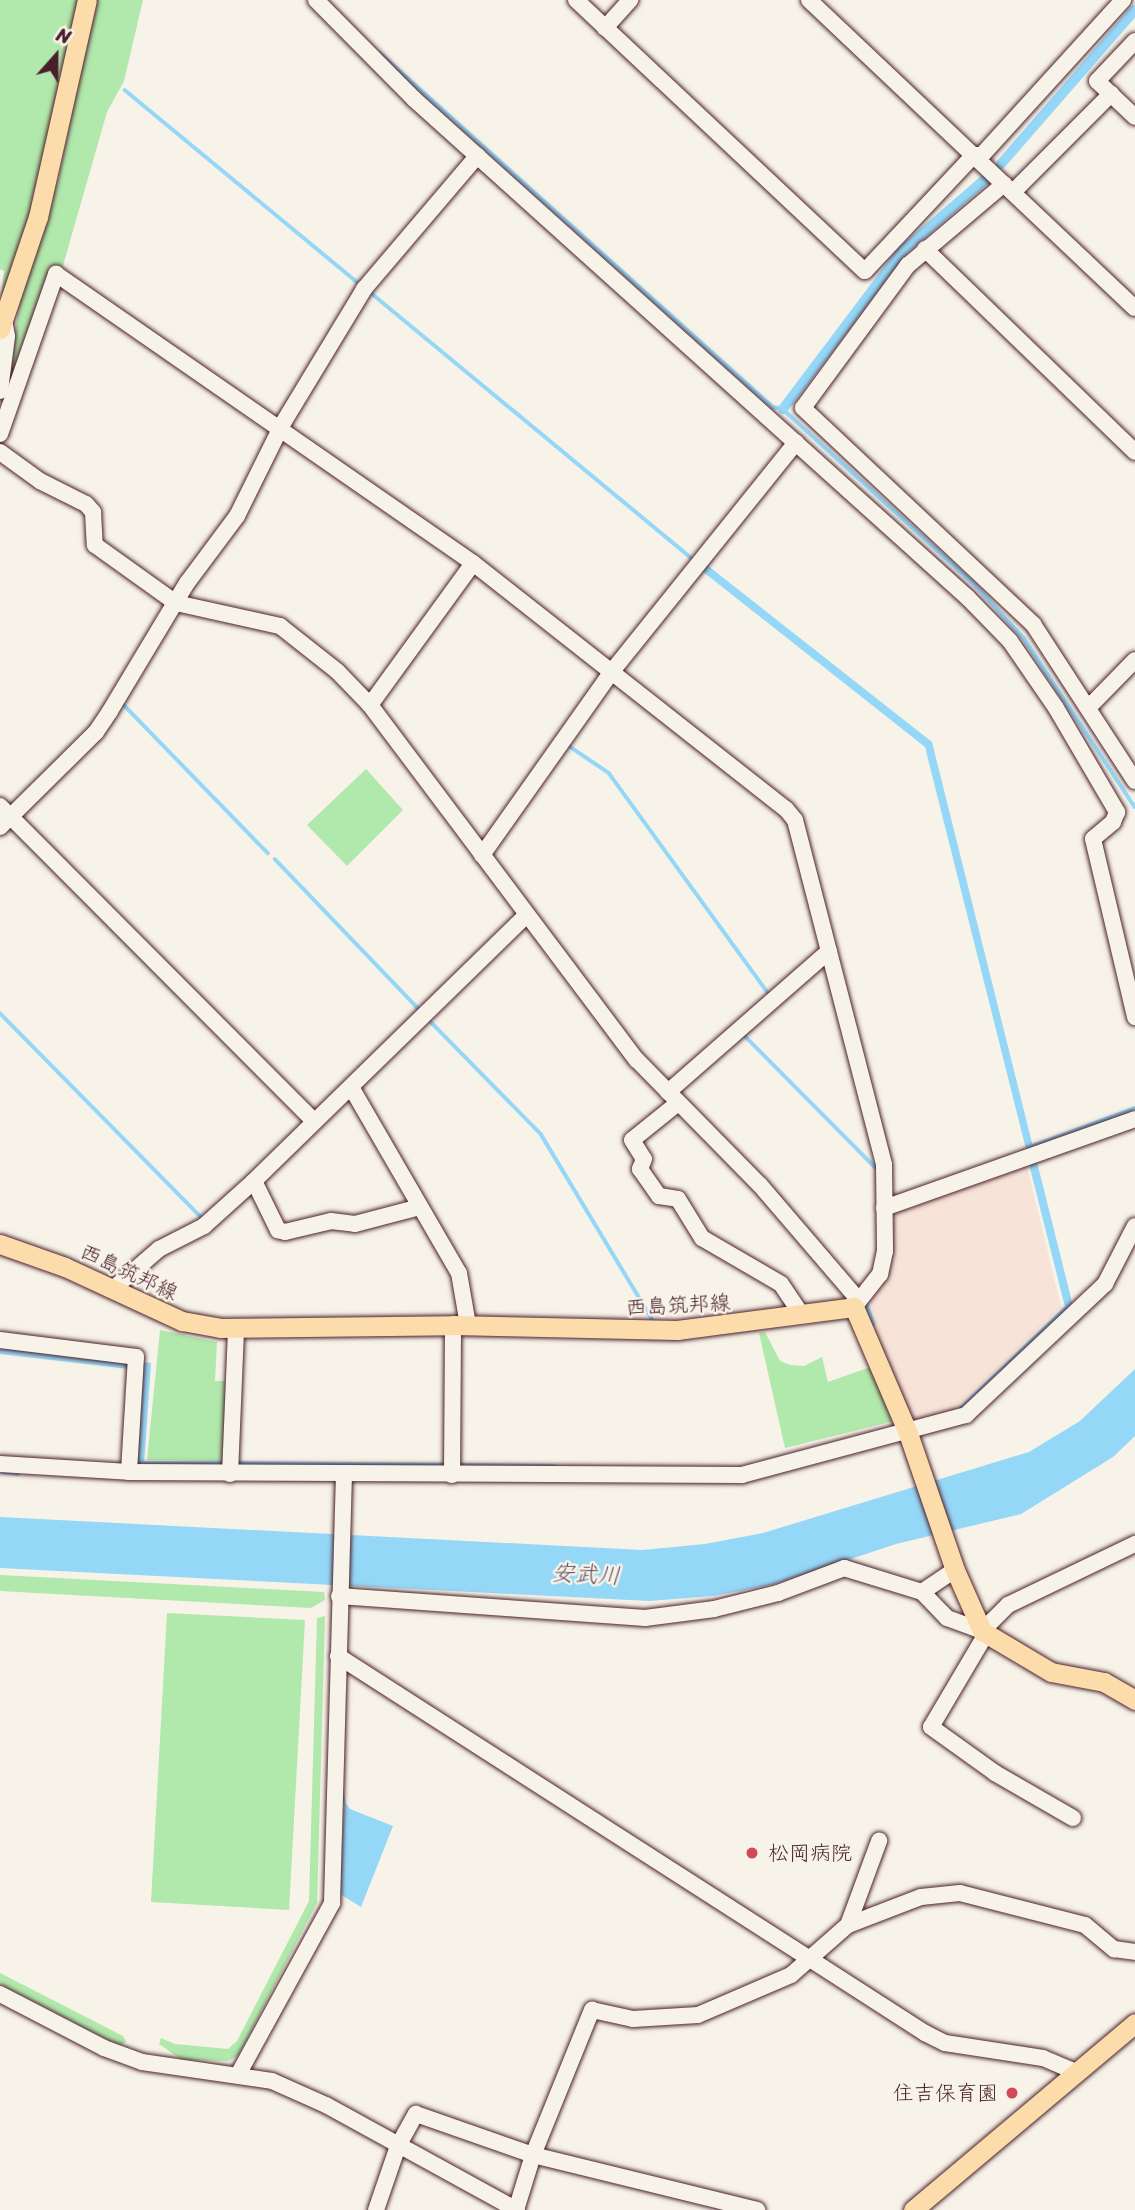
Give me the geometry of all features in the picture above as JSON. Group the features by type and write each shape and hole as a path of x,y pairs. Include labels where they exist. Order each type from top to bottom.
{"main road":[{"path":"2,325 41,204 87,0"},
{"name":"西島筑邦線","path":"0,1244 114,1288 182,1321 236,1329 461,1325 677,1330 802,1315 856,1303"},
{"path":"856,1303 908,1433 955,1570 984,1632 1051,1672 1104,1682 1135,1700"},
{"path":"913,2210 1135,2023"}],"street":[{"path":"316,0 477,156 796,442 977,607 1010,641 1056,708 1117,812 1113,822 1093,839 1135,1017"},
{"path":"576,0 864,271 974,155 982,155 1123,0"},
{"path":"605,28 630,0"},
{"path":"810,0 1135,308"},
{"path":"1135,41 1097,81 1135,117"},
{"path":"1111,94 1008,188 925,249 908,265 803,408 1033,624 1135,781"},
{"path":"314,1121 4,816 96,732 176,603 237,516 281,430 364,289 477,156"},
{"path":"925,249 1135,452"},
{"path":"0,433 56,274 473,563 613,670 795,820 884,1165 885,1251 880,1274 856,1303 760,1185 673,1098 605,1020 370,705 321,655 280,626 176,603 94,545 93,512 86,504 40,481 0,452"},
{"path":"0,391 7,336 2,325"},
{"path":"482,855 613,670 796,442"},
{"path":"370,705 473,563"},
{"path":"1088,708 1135,660"},
{"path":"114,1288 159,1249 204,1226 254,1181 527,915"},
{"path":"802,1315 781,1284 702,1238 678,1199 659,1196 640,1169 644,1159 632,1140 829,951"},
{"path":"351,1087 459,1273 461,1325 452,1475"},
{"path":"884,1208 1135,1119"},
{"path":"254,1181 278,1230 285,1232 331,1221 355,1224 421,1207"},
{"path":"0,1464 129,1472 230,1474 742,1475 908,1433 966,1415 1105,1284 1135,1226"},
{"path":"230,1474 236,1329"},
{"path":"0,1340 136,1357 129,1472"},
{"path":"239,2073 332,1903 344,1475"},
{"path":"1073,1818 996,1773 931,1727 984,1632 1007,1605 1135,1544"},
{"path":"339,1593 645,1618 714,1609 778,1593 844,1567 922,1592 947,1618 984,1632"},
{"path":"922,1592 955,1570"},
{"path":"338,1656 808,1959 946,2043 1043,2059 1076,2072"},
{"path":"848,1925 879,1841"},
{"path":"0,1994 104,2048 142,2062 176,2070 239,2073 272,2081 326,2105 516,2210 533,2155 592,2010 633,2019 698,2015 791,1975 848,1925 921,1898 960,1893 1085,1925 1114,1949 1135,1952"},
{"path":"376,2210 398,2146 416,2114 533,2155 757,2210"}],"shaded area":[{"path":"1026,1162 1061,1307 955,1410 908,1422 864,1300 884,1276 890,1211"}],"green space":[{"path":"0,0 79,0 32,216 0,312 4,271 0,269"},
{"path":"95,0 143,0 124,81 107,112 62,269 0,419 20,302 58,181"},
{"path":"366,769 403,810 347,866 307,825"},
{"path":"160,1330 217,1342 215,1381 228,1381 225,1461 147,1460"},
{"path":"765,1332 780,1361 804,1366 822,1357 828,1382 876,1365 894,1421 785,1448 759,1333"},
{"path":"0,1575 324,1592 325,1600 311,1608 0,1591"},
{"path":"167,1613 305,1620 289,1910 151,1902"},
{"path":"325,1616 317,1903 238,2056 228,2061 182,2060 159,2044 161,2038 175,2044 228,2049 237,2041 309,1901 317,1618"},
{"path":"0,1973 123,2036 126,2042 119,2046 0,1984"}],"water":[{"path":"707,565 932,742 1033,1147 1026,1149 925,747 702,571"},
{"path":"1037,1162 1073,1306 1066,1311 1029,1164"},
{"path":"0,1346 129,1361 129,1369 0,1354"},
{"path":"141,1362 151,1363 144,1465 135,1464"},
{"name":"安武川","path":"1135,1369 1135,1436 1113,1457 1021,1514 896,1544 775,1584 713,1596 649,1601 0,1568 0,1517 642,1550 705,1544 763,1533 1029,1452 1080,1421"},
{"path":"344,1801 350,1809 393,1826 361,1907 340,1894"}],"waterway":[{"path":"1001,164 1135,10"},
{"path":"380,53 773,407 783,409 976,586 1024,638 1135,807"},
{"path":"125,90 361,285"},
{"path":"783,409 902,251 989,176"},
{"path":"370,292 693,559"},
{"path":"123,704 268,853"},
{"path":"569,746 609,773 769,994"},
{"path":"275,859 419,1009"},
{"path":"0,1013 202,1218"},
{"path":"429,1020 541,1134 654,1322"},
{"path":"743,1034 879,1171"},
{"path":"1033,1146 1135,1108"},
{"path":"866,1302 874,1324"},
{"path":"958,1411 1065,1309"},
{"path":"145,1463 225,1463"},
{"path":"238,1463 448,1465"},
{"path":"459,1465 554,1466"},
{"path":"3,1472 18,1474"},
{"path":"342,1790 344,1801"}],"place":[{"name":"松岡病院","path":"752,1853"},
{"name":"住吉保育園","path":"1012,2093"}]}
